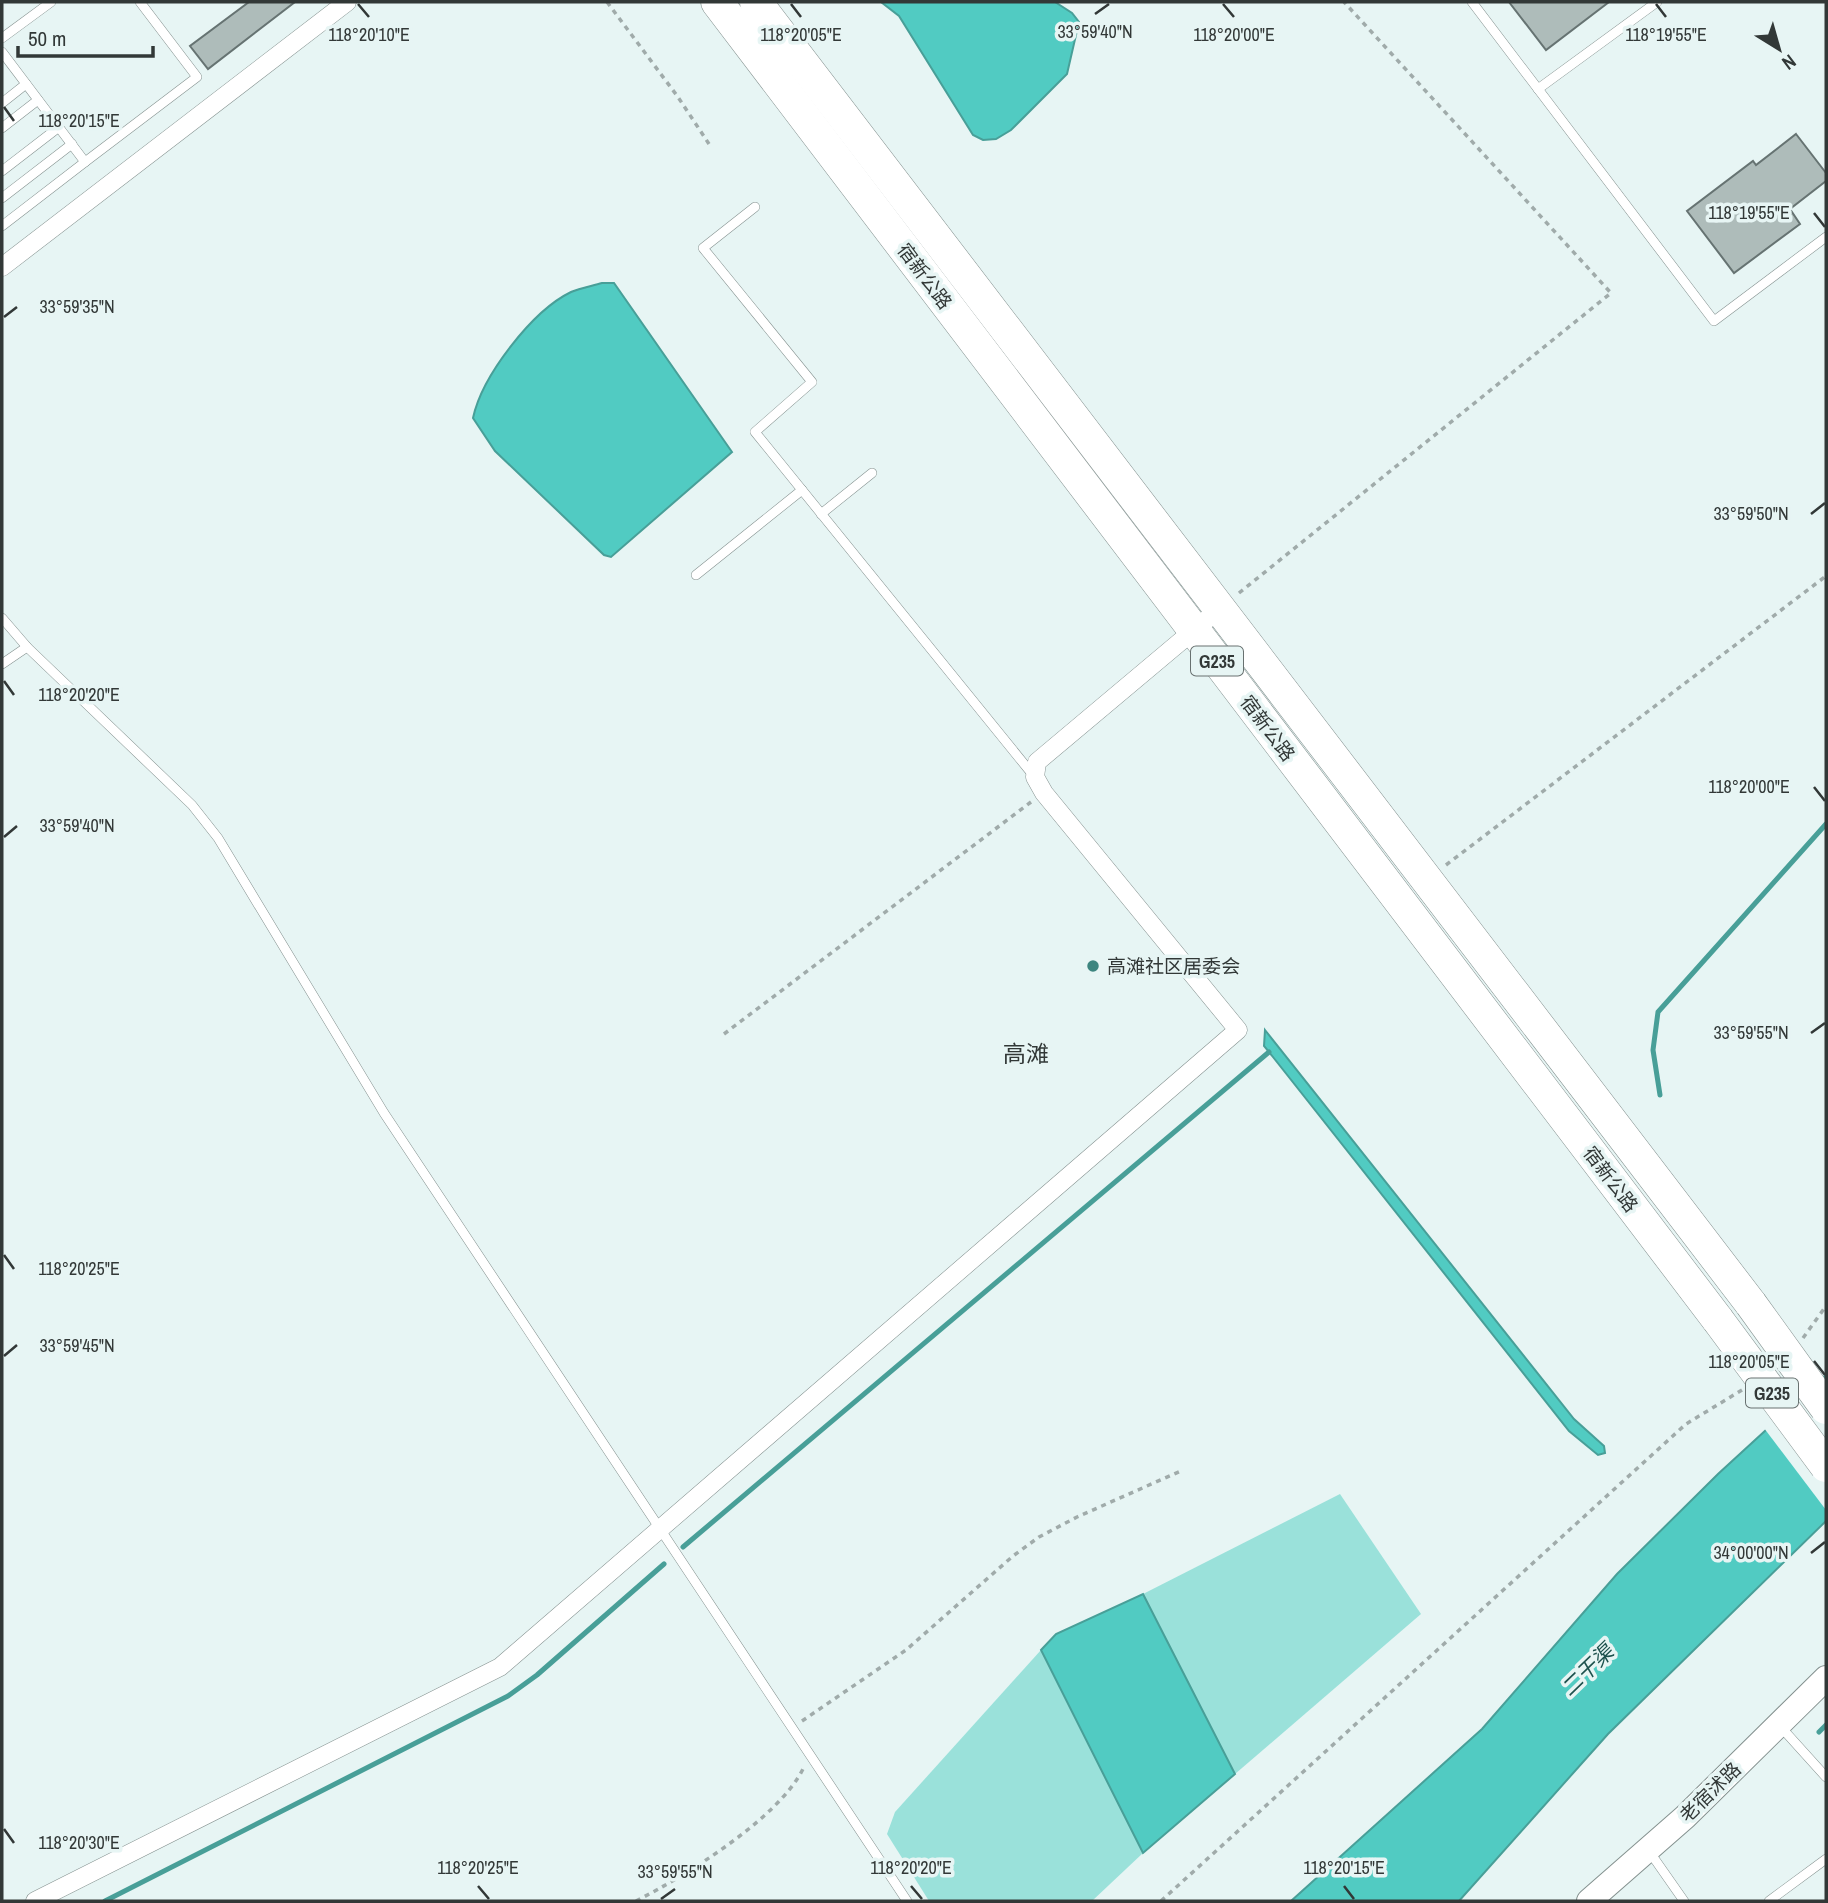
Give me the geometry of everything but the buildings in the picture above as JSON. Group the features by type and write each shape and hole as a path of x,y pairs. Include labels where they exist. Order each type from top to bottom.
{"highway":[{"name":"宿新公路","path":"717,2 1826,1466"},
{"name":"宿新公路","path":"756,2 1751,1304 1826,1408"}],"main road":[{"name":"老宿沭路","path":"1589,1901 1648,1850 1826,1678"}],"street":[{"path":"2,267 347,2"},
{"path":"35,1901 500,1667 1238,1030 1039,785 1037,762 1218,610"}],"lane":[{"path":"2,38 38,6 51,2"},
{"path":"2,226 197,77 140,2"},
{"path":"1472,2 1714,321 1826,237"},
{"path":"1538,89 1657,2"},
{"path":"2,52 85,162"},
{"path":"2,103 26,84"},
{"path":"2,128 38,100"},
{"path":"2,170 59,127"},
{"path":"2,198 72,144"},
{"path":"755,207 703,248 812,382 755,432 1039,785"},
{"path":"821,514 872,473"},
{"path":"696,575 802,490"},
{"path":"2,618 27,647 192,805 218,838 384,1113 906,1901"},
{"path":"2,664 27,647"},
{"path":"1779,1725 1826,1777"},
{"path":"1648,1850 1684,1901"},
{"path":"1769,1901 1826,1859"}],"path":[{"path":"607,2 678,97 709,144"},
{"path":"1218,610 1611,293 1344,2"},
{"path":"1426,881 1826,576"},
{"path":"724,1034 1039,785"},
{"path":"1802,1339 1826,1306"},
{"path":"1161,1901 1686,1424 1745,1388"},
{"path":"792,1727 832,1704 906,1650 1013,1556 1039,1537 1077,1517 1183,1470"},
{"path":"636,1901 696,1868 778,1802 795,1784 810,1754"}],"shaded area":[{"path":"1340,1494 1421,1614 1235,1774 1143,1594"},
{"path":"1041,1650 1143,1853 1092,1901 929,1901 887,1834 895,1812"}],"water":[{"path":"881,2 1055,2 1072,13 1079,22 1067,74 1011,130 996,139 983,140 973,135 899,16"},
{"path":"602,283 614,283 732,452 611,557 604,555 495,451 473,418 487,383 525,329 556,301 571,292"},
{"path":"1265,1030 1574,1419 1604,1446 1605,1453 1598,1455 1569,1431 1264,1046"},
{"name":"二干渠","path":"1826,1375 1826,1521 1608,1734 1459,1901 1291,1901 1482,1729 1617,1574 1718,1474"},
{"path":"1143,1594 1235,1774 1143,1853 1041,1650 1056,1634"}],"pier":[{"path":"1815,1380 1826,1395 1826,1510 1764,1428"}],"waterway":[{"path":"1660,1095 1653,1050 1658,1012 1826,824"},
{"path":"683,1547 1269,1052"},
{"path":"105,1901 508,1696 537,1675 664,1564"},
{"path":"1819,1732 1826,1725"}],"place":[{"name":"高滩社区居委会","path":"1093,966"}],"district":[{"name":"高滩","path":"1026,1053"}]}
